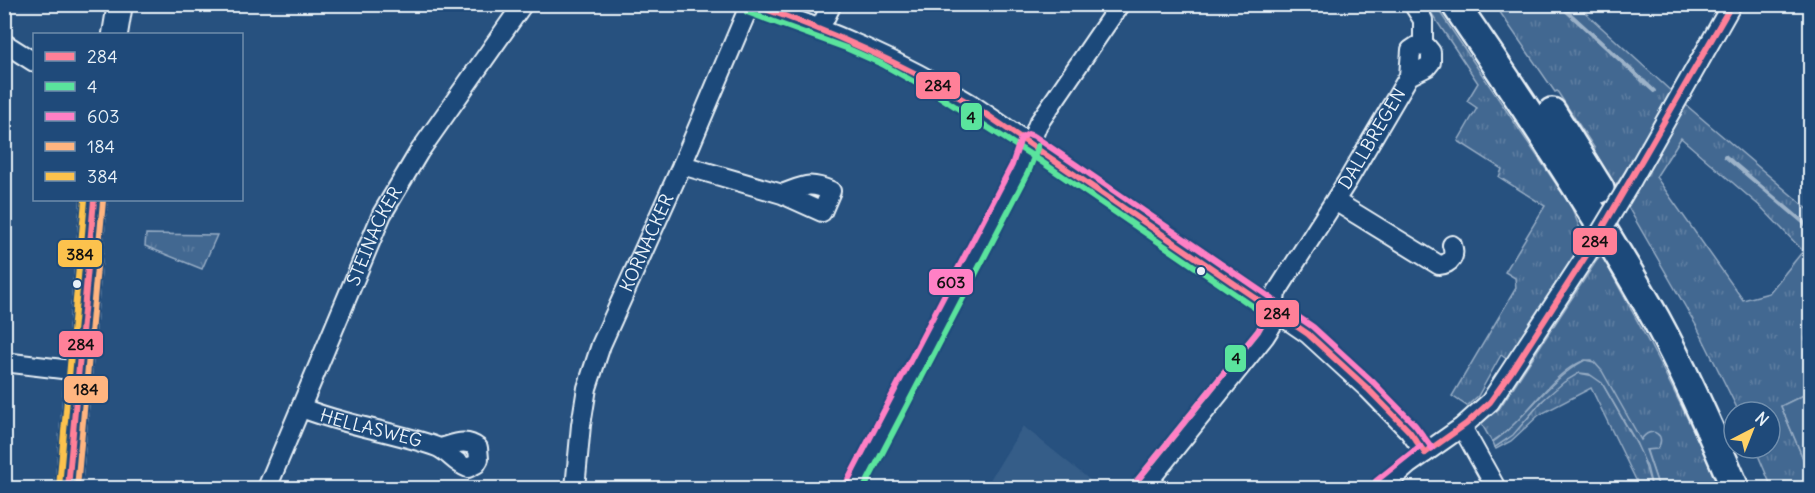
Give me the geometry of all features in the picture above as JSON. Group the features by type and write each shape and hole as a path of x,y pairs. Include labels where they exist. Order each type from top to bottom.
{"highway":[{"path":"1455,4 1559,157 1651,311 1708,426 1735,489"},
{"path":"1478,4 1576,149 1623,226 1674,314 1722,413"},
{"path":"1743,460 1755,489"}],"main road":[{"path":"115,33 120,4"},
{"path":"68,489 94,201"}],"street":[{"name":"STEINACKER","path":"267,489 382,214 399,182 523,4"},
{"path":"750,4 820,28 880,53 930,80 1029,144 1308,334 1368,389 1409,431 1425,453"},
{"name":"KORNACKER","path":"575,489 581,425 592,369 750,4"},
{"path":"820,28 832,4"},
{"path":"854,489 1020,169 1038,124 1120,4"},
{"name":"DALLBREGEN","path":"1143,489 1272,325 1276,293 1335,201 1409,76 1410,53 1417,46 1423,46 1423,21 1413,4"},
{"path":"1383,489 1490,402 1591,248 1732,4"},
{"path":"4,43 33,61"},
{"path":"681,165 782,194"},
{"name":"DALLBREGEN","path":"1335,201 1439,265 1451,260 1454,251 1452,245"},
{"path":"4,362 79,371"},
{"name":"HELLASWEG","path":"302,408 323,416 441,447"},
{"path":"1462,427 1496,489"}],"shaded area":[{"path":"1023,426 1100,488 985,488"}],"green space":[{"path":"1426,5 1435,5 1571,206 1583,236 1579,251 1508,360 1501,355 1478,396 1467,406 1452,396 1516,288 1515,278 1505,272 1545,206 1499,177 1502,169 1458,141 1477,108 1467,101 1478,83"},
{"path":"1495,5 1577,5 1686,105 1810,211 1810,392 1782,406 1782,400 1733,400 1697,327 1628,207 1647,170 1644,152 1632,160 1615,187 1593,151 1595,149 1557,91 1555,92","holes":["1681,138 1762,208 1803,251 1769,293 1743,300 1656,177"]},
{"path":"146,234 217,235 202,269 145,246"},
{"path":"1601,254 1678,399 1719,488 1659,488 1647,451 1591,360 1580,362 1569,368 1546,389 1508,431 1492,442 1481,423 1499,409"},
{"path":"1585,360 1594,362 1602,371 1641,440 1645,435 1653,432 1659,436 1661,440 1657,449 1646,450 1659,488 1652,488 1647,467 1635,440 1602,383 1589,374 1579,373 1564,382 1542,401 1513,435 1495,447 1493,442 1516,422 1548,388"},
{"path":"1579,373 1594,376 1602,383 1641,452 1652,488 1640,488 1591,388 1539,415 1511,441 1496,449 1495,447 1514,433 1552,391"},
{"path":"1810,392 1810,475 1782,408 1782,406"},
{"path":"1782,408 1810,475 1810,488 1772,488 1760,460 1782,460"}],"waterway":[{"path":"1559,4 1654,91"},
{"path":"1725,156 1810,228"}],"transit line":[{"name":"284","path":"751,4 864,48 971,104 1308,334 1368,389 1409,431 1425,453"},
{"name":"284","path":"1425,453 1466,424 1490,402 1512,371 1591,248 1732,4"},
{"name":"4","path":"747,12 846,48 882,64 934,93 1039,160 1264,314 1258,331 1136,482"},
{"name":"603","path":"846,484 1012,165 1021,138 1028,134 1313,327 1374,383 1415,425 1432,448"},
{"name":"4","path":"864,488 1028,173 1038,146"},
{"name":"384","path":"59,487 85,201"},
{"name":"284","path":"68,488 94,201"},
{"name":"184","path":"77,488 103,201"},
{"name":"603","path":"1136,482 1258,331 1263,322 1265,309"},
{"name":"603","path":"1376,481 1420,446"}]}
